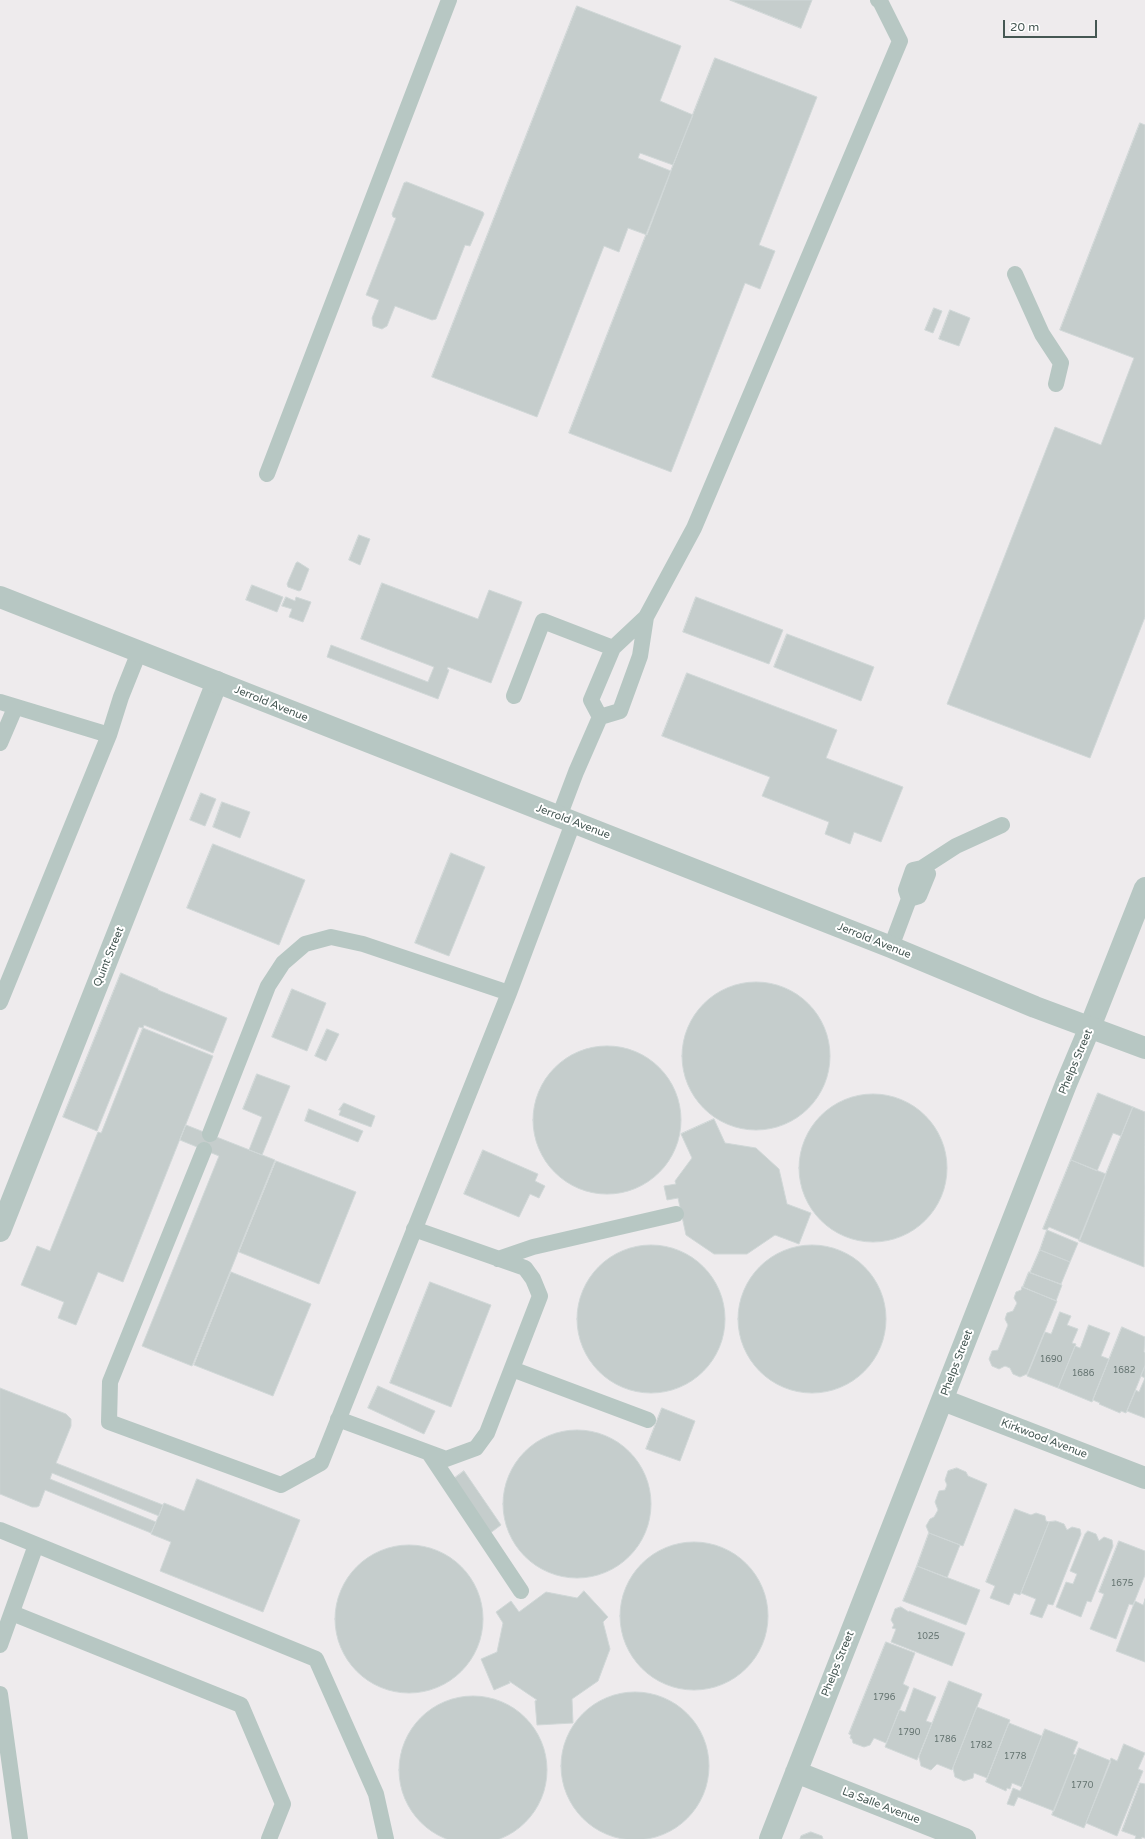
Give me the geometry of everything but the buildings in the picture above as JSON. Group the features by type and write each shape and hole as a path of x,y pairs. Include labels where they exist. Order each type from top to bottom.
{"street":[{"name":"Jerrold Avenue","path":"0,597 891,947 1035,1007 1145,1048"},
{"name":"Quint Street","path":"0,1231 217,682"},
{"name":"Phelps Street","path":"770,1839 1066,1084 1145,888"},
{"name":"Kirkwood Avenue","path":"943,1400 1145,1478"},
{"name":"La Salle Avenue","path":"796,1772 965,1839"}],"lane":[{"path":"266,474 449,0"},
{"path":"600,717 591,700 613,648 646,617 694,528 900,41 880,1 878,0"},
{"path":"1015,274 1042,334 1061,363 1056,384"},
{"path":"204,1150 110,1382 109,1422 281,1485 321,1463 509,993 566,820 576,772 600,717 620,711 640,656 646,617"},
{"path":"514,696 543,621 613,648"},
{"path":"0,1002 109,735 121,697 139,652"},
{"path":"0,702 15,708 109,735"},
{"path":"0,743 15,708"},
{"path":"891,947 909,899 906,890 913,870 922,868 956,846 1002,826"},
{"path":"210,1134 268,986 283,963 305,944 331,937 363,944 509,993"},
{"path":"498,1259 532,1246 676,1214"},
{"path":"338,1419 446,1459 476,1448 487,1433 540,1296 533,1279 525,1268 414,1229"},
{"path":"512,1369 648,1420"},
{"path":"429,1453 521,1591"},
{"path":"0,1530 316,1659 376,1794 386,1839"},
{"path":"0,1645 36,1545"},
{"path":"12,1613 241,1705 283,1804 269,1839"},
{"path":"0,1694 20,1839"}]}
